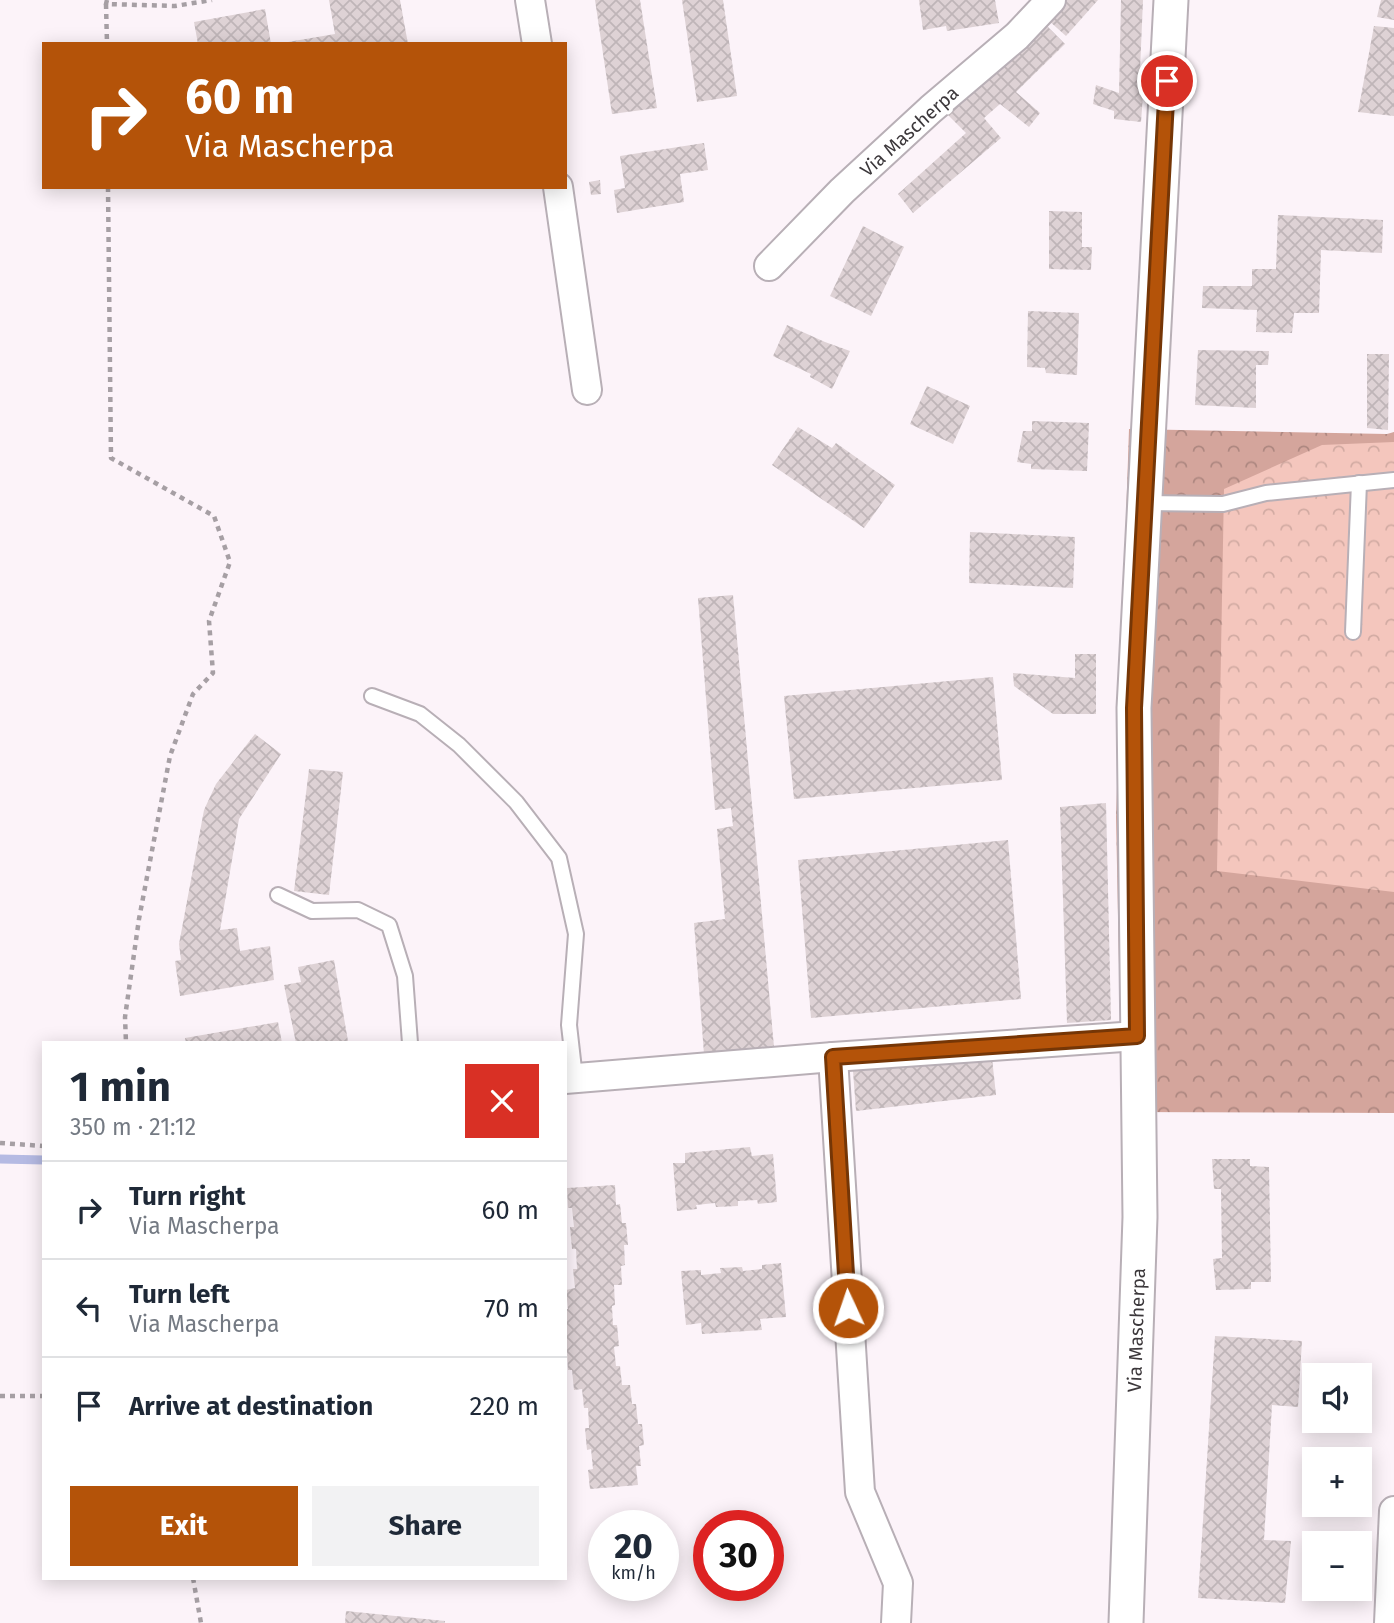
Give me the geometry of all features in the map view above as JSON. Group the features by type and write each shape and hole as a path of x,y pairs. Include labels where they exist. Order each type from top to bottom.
{"street":[{"path":"530,0 537,42"},
{"name":"Via Mascherpa","path":"769,266 842,191 931,109 1017,36 1051,0"},
{"name":"Via Mascherpa","path":"1126,1623 1140,1217 1134,708 1171,0"},
{"path":"558,189 587,390"},
{"path":"570,1079 1137,1036"},
{"path":"833,1057 859,1492 898,1583 896,1623"},
{"path":"1389,1623 1394,1511"}],"lane":[{"path":"1145,503 1223,503 1266,493 1394,480"},
{"path":"1353,632 1359,483"},
{"path":"372,696 420,714 459,746 516,802 559,858 576,934 569,1025 570,1079"},
{"path":"278,895 312,911 358,910 389,925 405,976 410,1041"}],"path":[{"path":"107,42 106,2 175,6 212,0"},
{"path":"108,189 111,458 214,516 230,562 209,621 213,673 193,694 170,756 139,919 125,1017 126,1041"},
{"path":"0,1143 42,1146"},
{"path":"0,1396 42,1396"},
{"path":"192,1580 201,1623"}],"green space":[{"path":"1129,429 1394,432 1394,1113 1122,1112 1116,817"},
{"path":"1394,442 1394,892 1217,871 1224,489 1322,445"}],"building":[{"path":"329,0 400,0 408,42 288,42 335,34"},
{"path":"595,0 640,0 657,108 612,114"},
{"path":"682,0 723,0 737,96 697,102"},
{"path":"919,0 995,0 999,23 947,31 946,26 923,30"},
{"path":"1065,0 1098,0 1066,36 1048,20"},
{"path":"1121,0 1143,0 1139,94 1143,95 1141,122 1114,119 1114,111 1093,104 1096,85 1119,93"},
{"path":"1381,0 1394,0 1394,20 1377,17"},
{"path":"265,9 271,42 198,42 194,22"},
{"path":"1044,23 1065,44 1016,92 1040,113 1029,127 1000,104 984,118 1001,138 913,213 898,194 966,133 948,115"},
{"path":"1374,26 1394,28 1394,116 1358,112"},
{"path":"704,143 708,170 680,174 684,202 617,213 614,190 625,188 620,156"},
{"path":"600,180 601,194 591,195 589,182"},
{"path":"1049,211 1082,212 1082,247 1092,247 1091,270 1049,269"},
{"path":"1278,215 1383,220 1382,253 1321,250 1319,313 1294,313 1292,333 1256,332 1257,310 1202,308 1203,286 1252,286 1252,269 1276,269"},
{"path":"863,226 904,247 871,316 830,296"},
{"path":"1028,311 1079,313 1077,375 1046,373 1045,368 1027,367"},
{"path":"787,325 850,351 832,389 810,377 811,374 773,356"},
{"path":"1198,350 1269,351 1268,365 1256,365 1256,408 1195,405"},
{"path":"1367,354 1389,354 1388,430 1367,428"},
{"path":"927,386 970,406 953,444 910,424"},
{"path":"1032,421 1089,423 1087,471 1031,469 1031,464 1017,462 1023,431 1032,431"},
{"path":"798,427 832,448 836,443 895,485 864,528 772,465"},
{"path":"970,532 1075,537 1073,588 969,583"},
{"path":"733,595 774,1047 704,1054 694,923 725,919 717,829 733,826 731,808 715,810 698,598"},
{"path":"1075,654 1096,654 1096,714 1053,714 1014,686 1013,673 1075,678"},
{"path":"993,677 1002,780 794,799 784,696"},
{"path":"255,734 281,754 239,819 220,930 237,928 240,951 270,946 274,980 180,996 175,961 181,960 179,944 204,810 216,784"},
{"path":"309,769 343,772 329,895 294,891"},
{"path":"1106,803 1111,1020 1067,1023 1060,807"},
{"path":"1008,840 1021,999 811,1018 798,860"},
{"path":"334,960 348,1041 296,1041 284,985 301,982 298,967"},
{"path":"278,1022 282,1041 186,1041 185,1038"},
{"path":"992,1058 996,1095 856,1111 853,1071"},
{"path":"750,1147 752,1156 773,1154 777,1202 758,1204 757,1200 738,1201 738,1206 716,1207 715,1203 696,1205 697,1209 677,1211 673,1163 685,1163 685,1153"},
{"path":"1212,1159 1250,1159 1250,1166 1269,1167 1271,1282 1251,1282 1251,1289 1216,1290 1213,1259 1222,1258 1221,1189 1214,1189"},
{"path":"615,1185 616,1205 620,1204 622,1223 626,1223 628,1245 624,1245 622,1285 614,1285 615,1305 612,1306 613,1325 617,1325 619,1346 614,1347 616,1366 620,1366 622,1385 630,1385 638,1424 642,1424 644,1445 639,1446 641,1466 636,1466 638,1485 590,1489 588,1470 593,1469 591,1449 587,1450 585,1428 589,1428 588,1408 584,1408 582,1389 574,1390 572,1370 568,1370 567,1290 575,1288 573,1269 577,1269 576,1249 572,1249 570,1227 574,1227 572,1208 568,1208 567,1188"},
{"path":"781,1263 786,1317 760,1319 762,1330 702,1334 701,1323 686,1325 681,1271 701,1270 701,1275 721,1273 720,1268 742,1267 743,1271"},
{"path":"1215,1336 1302,1341 1298,1407 1272,1405 1264,1540 1291,1541 1285,1603 1198,1598"},
{"path":"346,1611 445,1621 445,1623 345,1623"}],"waterway":[{"path":"0,1159 42,1160"}],"route":[{"path":"848,1308 833,1057 1137,1036 1134,708 1167,81"}]}
